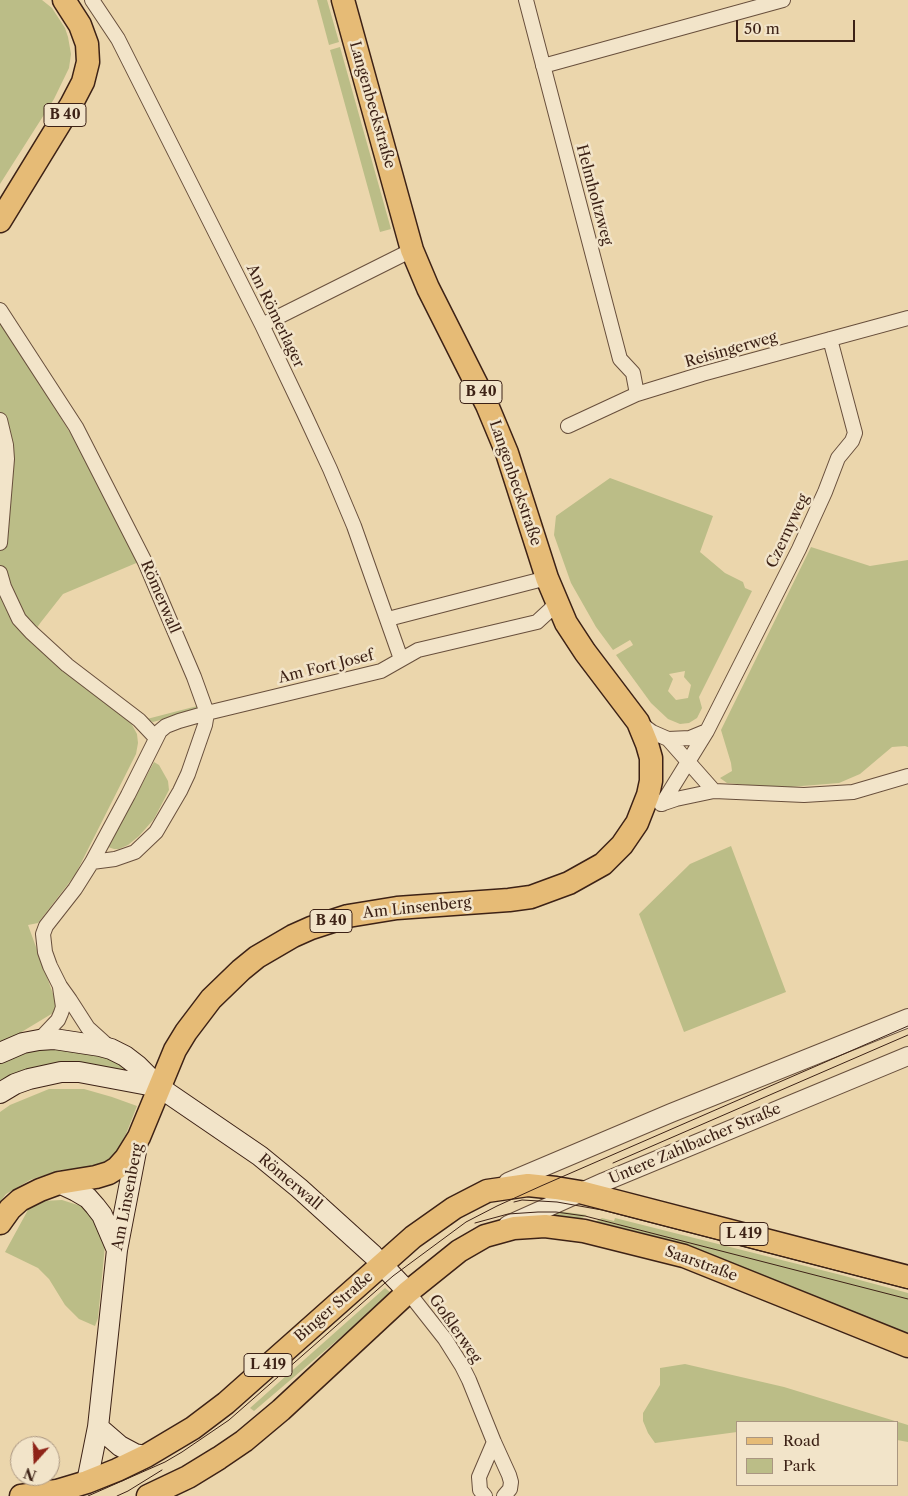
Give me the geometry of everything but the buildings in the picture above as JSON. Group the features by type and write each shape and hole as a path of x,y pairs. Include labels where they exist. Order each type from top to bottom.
{"main road":[{"name":"B 40","path":"0,222 83,82 88,62 87,44 80,25 64,0"},
{"name":"Langenbeckstraße","path":"343,0 412,250 428,288 487,405 507,453 547,578 566,623 584,652 638,722 647,744 652,771 648,795 652,807"},
{"name":"Am Linsenberg","path":"87,1482 98,1427 117,1250 139,1137 175,1050 211,999 241,970 274,946 311,928 348,916 396,908 509,900 542,894 575,880 603,864 613,855 652,807"},
{"name":"Römerwall","path":"0,1053 23,1043 54,1039 111,1049 125,1056 159,1087 268,1162 373,1255 408,1292"},
{"name":"Römerwall","path":"0,1092 29,1079 61,1072 79,1072 159,1087"},
{"name":"B 40","path":"1,1221 20,1200 40,1190 96,1177 117,1168 126,1158 139,1137"},
{"path":"60,1184 82,1195 95,1206 102,1215 117,1250"},
{"name":"L 419","path":"486,1191 528,1185 580,1192 908,1277"},
{"name":"Binger Straße","path":"21,1496 57,1491 87,1482 146,1456 193,1428 226,1403 417,1234 454,1208 486,1191"},
{"name":"Saarstraße","path":"484,1236 514,1228 545,1226 584,1230 640,1244 684,1256 908,1346"},
{"name":"L 419","path":"148,1496 188,1477 244,1441 287,1404 408,1292 459,1251 484,1236"},
{"path":"98,1427 120,1446 135,1454 146,1456"}],"street":[{"name":"Am Römerlager","path":"92,0 118,39 262,325 330,468 354,526 401,659"},
{"name":"Helmholtzweg","path":"526,0 620,359 633,373 638,394"},
{"path":"543,66 783,0"},
{"path":"262,325 412,250"},
{"name":"Römerwall","path":"0,310 76,427 145,562 194,677 207,713"},
{"name":"Reisingerweg","path":"568,426 638,394 702,374 908,318"},
{"name":"Czernyweg","path":"652,807 688,762 706,731 799,549 838,458 852,441 855,433 830,339"},
{"path":"0,420 7,459 0,543"},
{"path":"0,573 4,587 19,619 31,632 67,665 139,720 156,738"},
{"path":"388,619 547,578"},
{"name":"Am Fort Josef","path":"156,738 166,726 179,721 381,671 418,650 537,622 556,602"},
{"path":"92,862 116,860 130,854 141,847 156,832 188,774 206,725 207,713"},
{"path":"638,722 652,732 668,739 714,791"},
{"path":"668,739 690,738 706,731"},
{"name":"Römerwall","path":"111,1049 88,1028 60,986 45,952 43,934 50,920 75,889 92,862 156,738"},
{"path":"652,807 682,797 714,791 804,795 853,792 908,776"},
{"name":"Römerwall","path":"39,1040 58,1020 61,1013 63,1007 60,986"},
{"path":"486,1191 671,1113 908,1018"},
{"name":"Untere Zahlbacher Straße","path":"484,1236 580,1192 908,1056"},
{"name":"Goßlerweg","path":"408,1292 440,1332 462,1366 511,1482 510,1489 504,1496"},
{"path":"485,1496 480,1490 479,1477 494,1442"}],"green space":[{"path":"0,0 42,0 52,8 65,28 71,54 69,68 54,99 0,184"},
{"path":"317,0 327,0 339,42 329,45"},
{"path":"340,47 391,229 380,232 330,50"},
{"path":"0,320 110,497 141,561 63,594 29,639 124,716 131,723 137,734 138,743 136,754 75,875 38,923 28,925 56,1002 55,1010 0,1045"},
{"path":"610,478 713,516 700,552 725,573 743,582 745,588 752,591 699,697 702,708 697,718 689,723 680,724 668,719 651,703 616,655 633,645 630,640 613,650 596,627 571,583 554,535 556,516","holes":["685,671 684,677 691,685 688,698 676,700 668,691 673,679 669,674"]},
{"path":"811,547 870,566 908,560 908,747 892,747 860,774 839,783 790,787 727,783 720,778 732,771 721,730"},
{"path":"201,705 197,710 153,722 147,719"},
{"path":"154,762 159,765 168,781 169,790 154,819 128,845 119,849 108,847"},
{"path":"731,846 786,992 684,1032 639,914 690,864"},
{"path":"48,1047 98,1052 142,1070 0,1083 0,1062 18,1053"},
{"path":"49,1089 84,1089 137,1106 126,1134 114,1156 101,1165 89,1168 60,1170 30,1180 6,1194 0,1202 0,1112 10,1105"},
{"path":"62,1200 81,1206 96,1218 106,1235 98,1318 95,1326 79,1319 65,1305 49,1279 38,1268 5,1252 29,1208 42,1201"},
{"path":"558,1211 587,1215 582,1218 581,1225 547,1217"},
{"path":"602,1218 614,1221 615,1218 908,1293 908,1336 772,1279 704,1254 593,1223"},
{"path":"385,1288 390,1292 389,1296 254,1411 250,1408"},
{"path":"685,1364 784,1387 895,1421 736,1421 736,1432 655,1443 643,1421 643,1413 660,1385 660,1368"},
{"path":"898,1422 908,1425 908,1442 898,1440"}],"tram line":[{"path":"88,1496 165,1462 229,1420 393,1276 466,1222 541,1186 908,1026"},
{"path":"613,1163 908,1035"},
{"path":"514,1202 522,1200 557,1202 602,1210 908,1289"},
{"path":"475,1223 508,1214 538,1212 556,1212 585,1216 908,1299"},
{"path":"117,1496 162,1470"}]}
